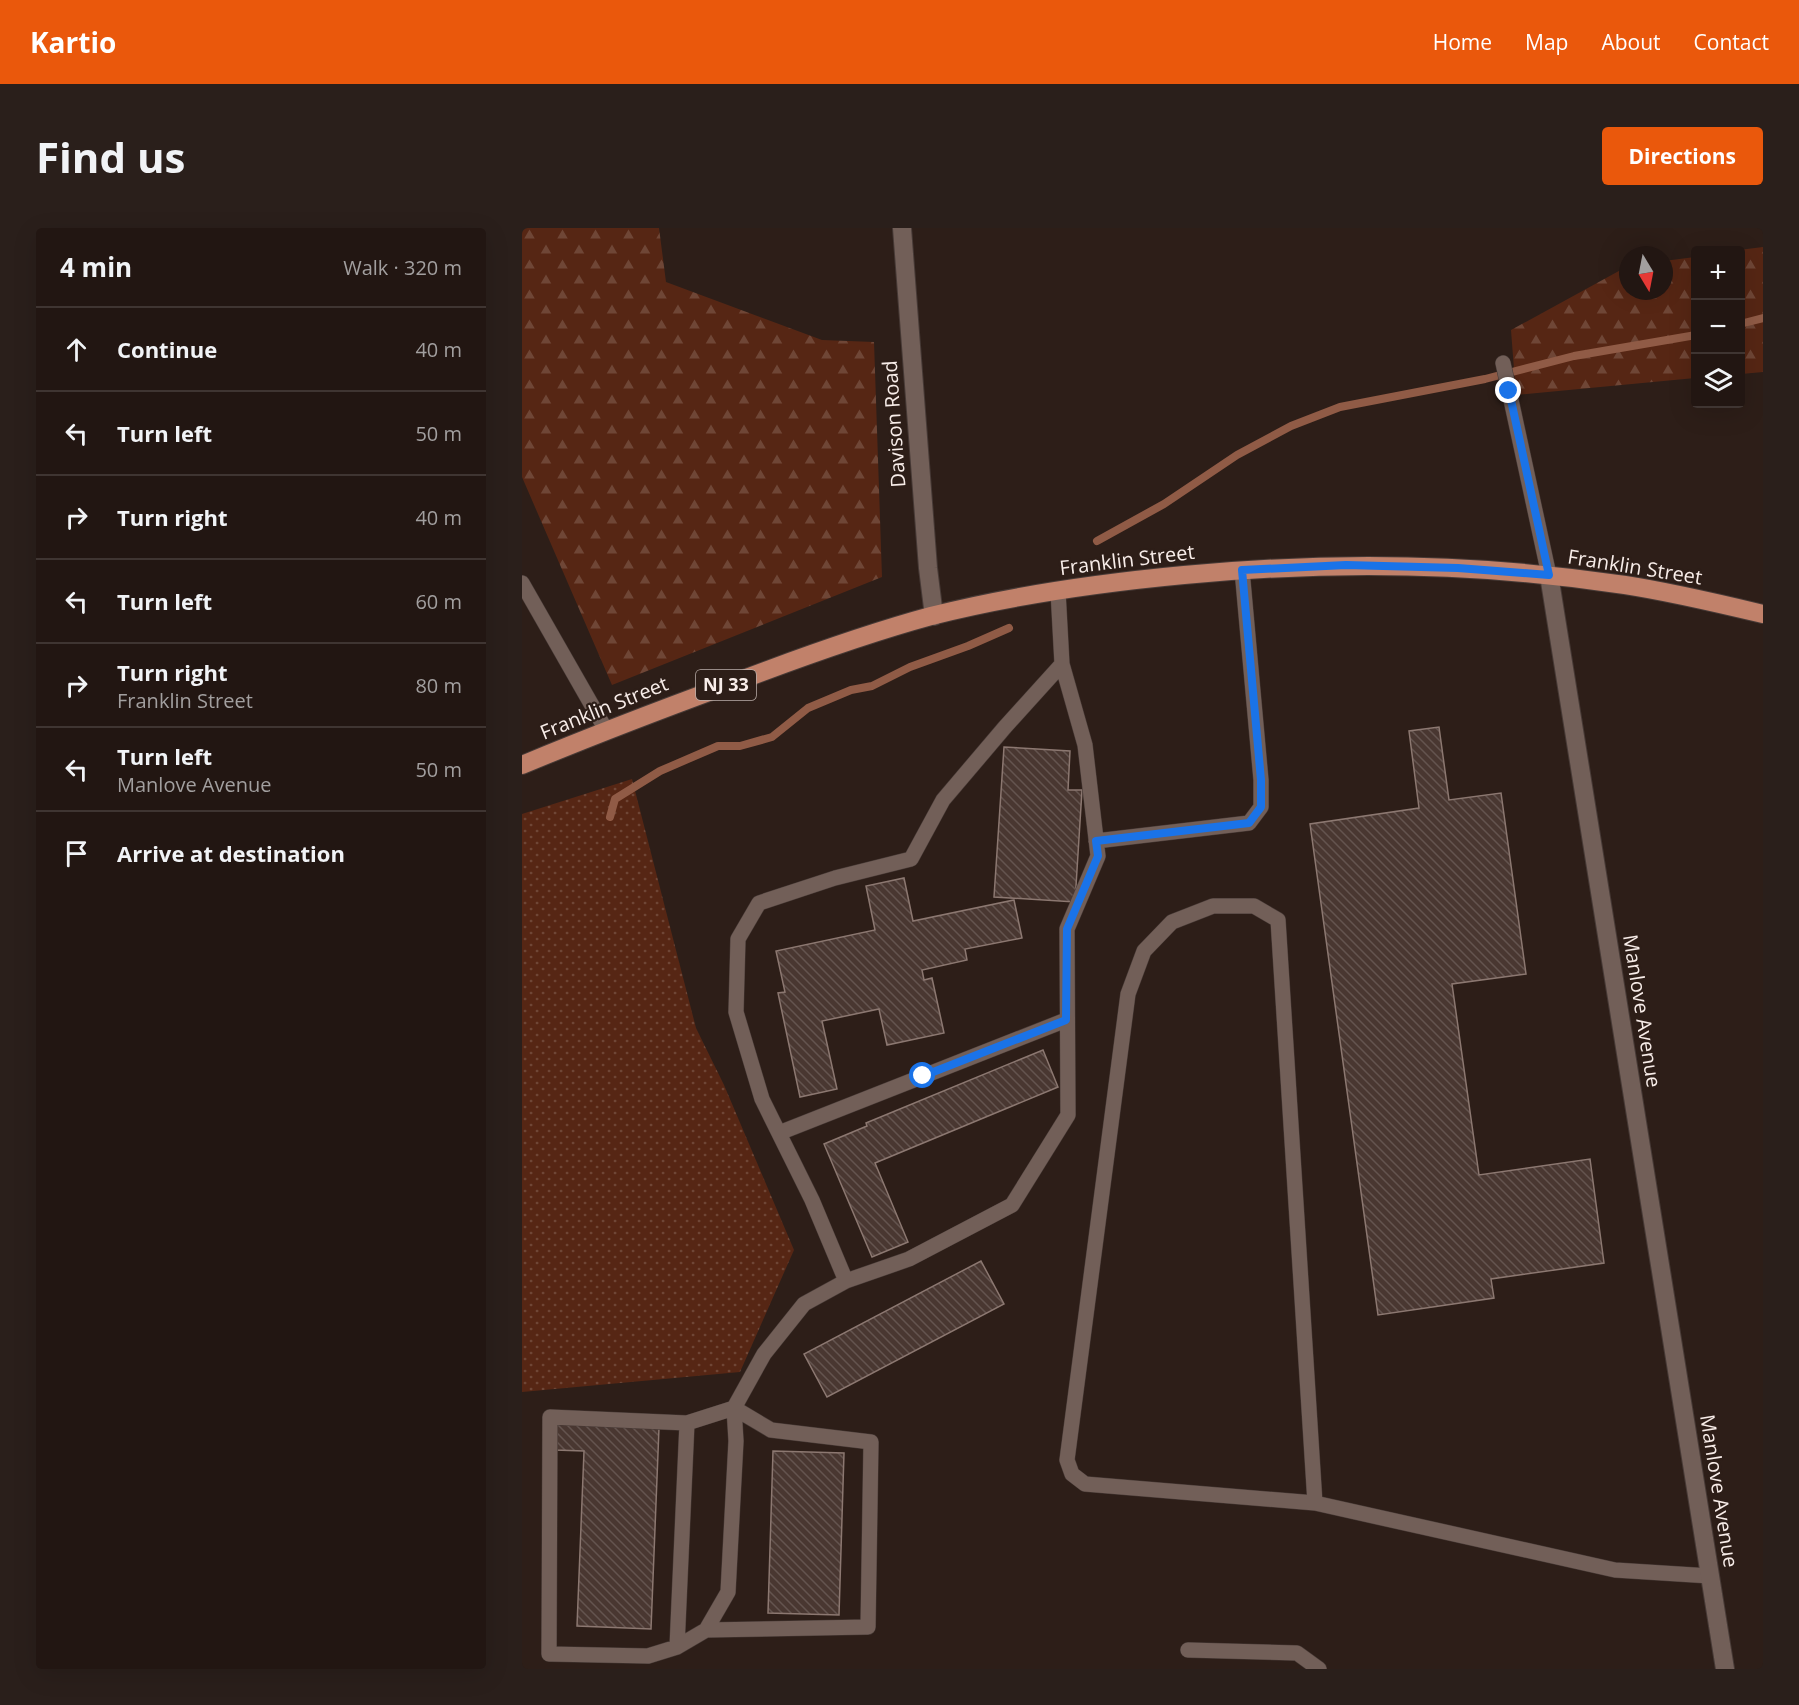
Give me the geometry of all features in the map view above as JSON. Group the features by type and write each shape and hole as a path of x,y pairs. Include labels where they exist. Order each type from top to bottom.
{"main road":[{"name":"Franklin Street","path":"522,765 606,730 874,632 934,616 1058,591 1146,578 1346,565 1458,568 1549,575 1627,585 1763,614"}],"street":[{"name":"Davison Road","path":"902,228 928,568 934,616"},
{"name":"Manlove Avenue","path":"1549,575 1725,1669"}],"lane":[{"name":"Manlove Avenue","path":"1503,363 1549,575"},
{"path":"1096,841 1249,823 1261,807 1256,715 1242,570"},
{"path":"522,583 606,730"},
{"path":"705,1630 868,1627 871,1442 771,1430 734,1408 687,1423 550,1417 549,1654 648,1656 677,1647 705,1630 728,1592 736,1441 734,1408 764,1354 804,1304 846,1281 909,1259 1012,1205 1068,1115 1067,929 1098,856 1085,745 1062,664 1058,591"},
{"path":"846,1281 812,1200 762,1099 736,1012 738,939 759,903 835,878 911,859 943,800 1062,664"},
{"path":"1315,1503 1278,920 1254,906 1213,906 1172,922 1144,951 1128,994 1068,1460 1072,1474 1085,1484 1315,1503 1615,1570 1710,1576"},
{"path":"779,1133 1066,1020"},
{"path":"677,1647 687,1423"},
{"path":"1188,1650 1297,1653 1319,1669"}],"green space":[{"path":"522,228 659,228 666,282 822,340 874,342 882,577 612,685 522,477"},
{"path":"1763,247 1763,372 1745,374 1745,300 1745,249"},
{"path":"1691,258 1691,378 1516,395 1511,330 1619,271 1619,300 1673,300 1673,260"},
{"path":"632,779 696,1028 724,1085 794,1250 740,1372 522,1392 522,814"}],"building":[{"path":"1439,727 1449,800 1501,793 1526,974 1452,984 1479,1175 1590,1159 1604,1263 1491,1279 1494,1298 1378,1315 1310,824 1419,808 1409,731"},
{"path":"1004,747 1070,751 1068,790 1082,790 1075,902 994,897"},
{"path":"904,878 913,921 1014,900 1022,938 965,949 967,960 922,970 924,980 932,978 944,1033 887,1045 879,1009 822,1021 837,1089 800,1097 778,993 785,992 776,951 875,930 866,886"},
{"path":"1043,1050 1058,1087 875,1163 908,1242 872,1257 824,1144 867,1126 866,1123"},
{"path":"981,1261 1004,1304 827,1397 804,1354"},
{"path":"556,1424 659,1428 651,1629 577,1626 584,1451 555,1450"},
{"path":"773,1451 844,1453 839,1615 768,1613"}],"waterway":[{"path":"1745,323 1763,318"},
{"path":"1097,541 1164,504 1237,455 1291,426 1340,407 1485,379 1574,356 1691,336"},
{"path":"610,817 615,799 660,771 718,746 740,746 772,737 808,708 851,690 872,686 910,667 1009,628"}],"route":[{"path":"923,1076 1066,1020 1067,929 1098,856 1096,841 1249,823 1261,807 1255,693 1242,570 1346,565 1458,568 1549,575 1509,391"}]}
